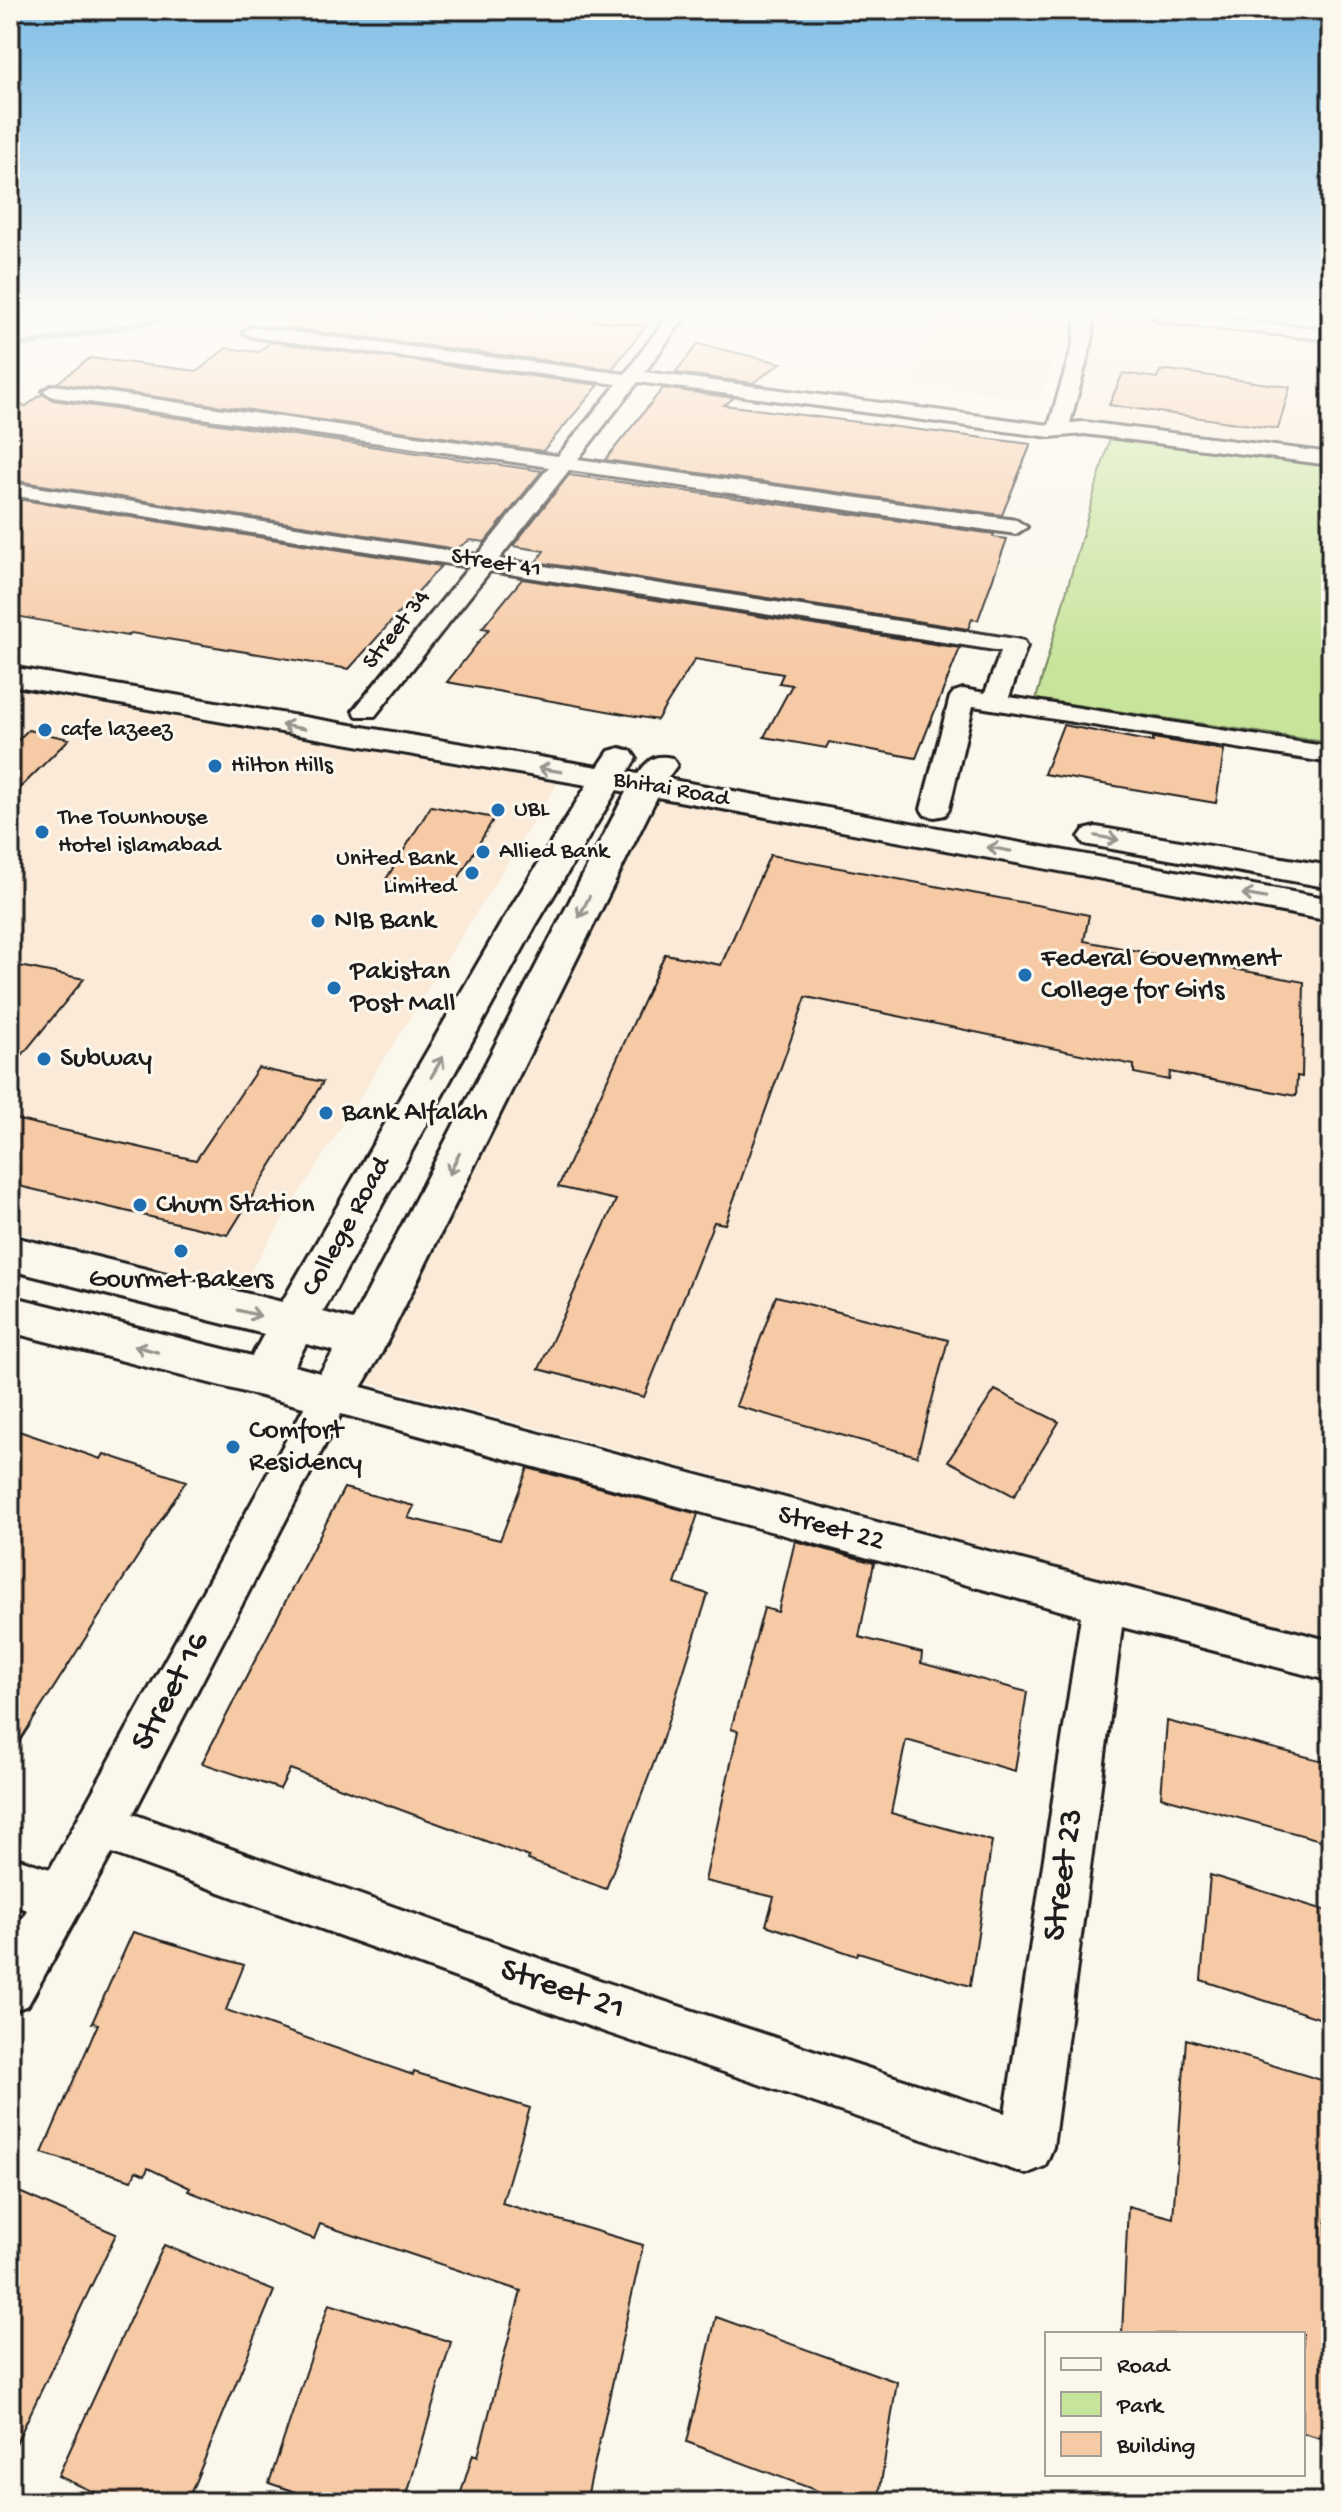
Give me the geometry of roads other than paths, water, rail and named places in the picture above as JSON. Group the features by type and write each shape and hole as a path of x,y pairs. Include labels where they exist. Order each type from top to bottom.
{"street":[{"path":"355,434 1016,527"},
{"name":"Street 34","path":"366,711 587,434"},
{"path":"1134,434 1331,459"},
{"name":"Street 41","path":"10,489 1015,646 995,701"},
{"name":"Bhitai Road","path":"10,647 366,711 634,772 1331,910"},
{"name":"Bhitai Road","path":"10,676 345,736 935,809 1331,877"},
{"path":"935,809 963,697 1331,755"},
{"path":"345,736 366,711"},
{"path":"10,1314 331,1395 365,1341 634,772"},
{"name":"College Road","path":"262,1380 518,925 634,772"},
{"name":"College Road","path":"10,1253 365,1341"},
{"name":"Street 22","path":"331,1395 1331,1661"},
{"name":"Street 16","path":"10,1987 101,1826 331,1395"},
{"name":"Street 23","path":"1026,2147 1104,1603"},
{"name":"Street 21","path":"101,1826 605,2007 1026,2147"},
{"path":"10,1880 61,1897"}],"place":[{"name":"cafe lazeez","path":"45,730"},
{"name":"Hilton Hills","path":"215,766"},
{"name":"UBL","path":"498,810"},
{"name":"The Townhouse Hotel islamabad","path":"42,832"},
{"name":"Allied Bank","path":"483,852"},
{"name":"United Bank Limited","path":"472,873"},
{"name":"NIB Bank","path":"318,921"},
{"name":"Federal Government College for Girls","path":"1025,975"},
{"name":"Pakistan Post Mall","path":"334,988"},
{"name":"Subway","path":"44,1059"},
{"name":"Bank Alfalah","path":"326,1113"},
{"name":"Churn Station","path":"140,1205"},
{"name":"Gourmet Bakers","path":"181,1251"},
{"name":"Comfort Residency","path":"233,1447"}]}
